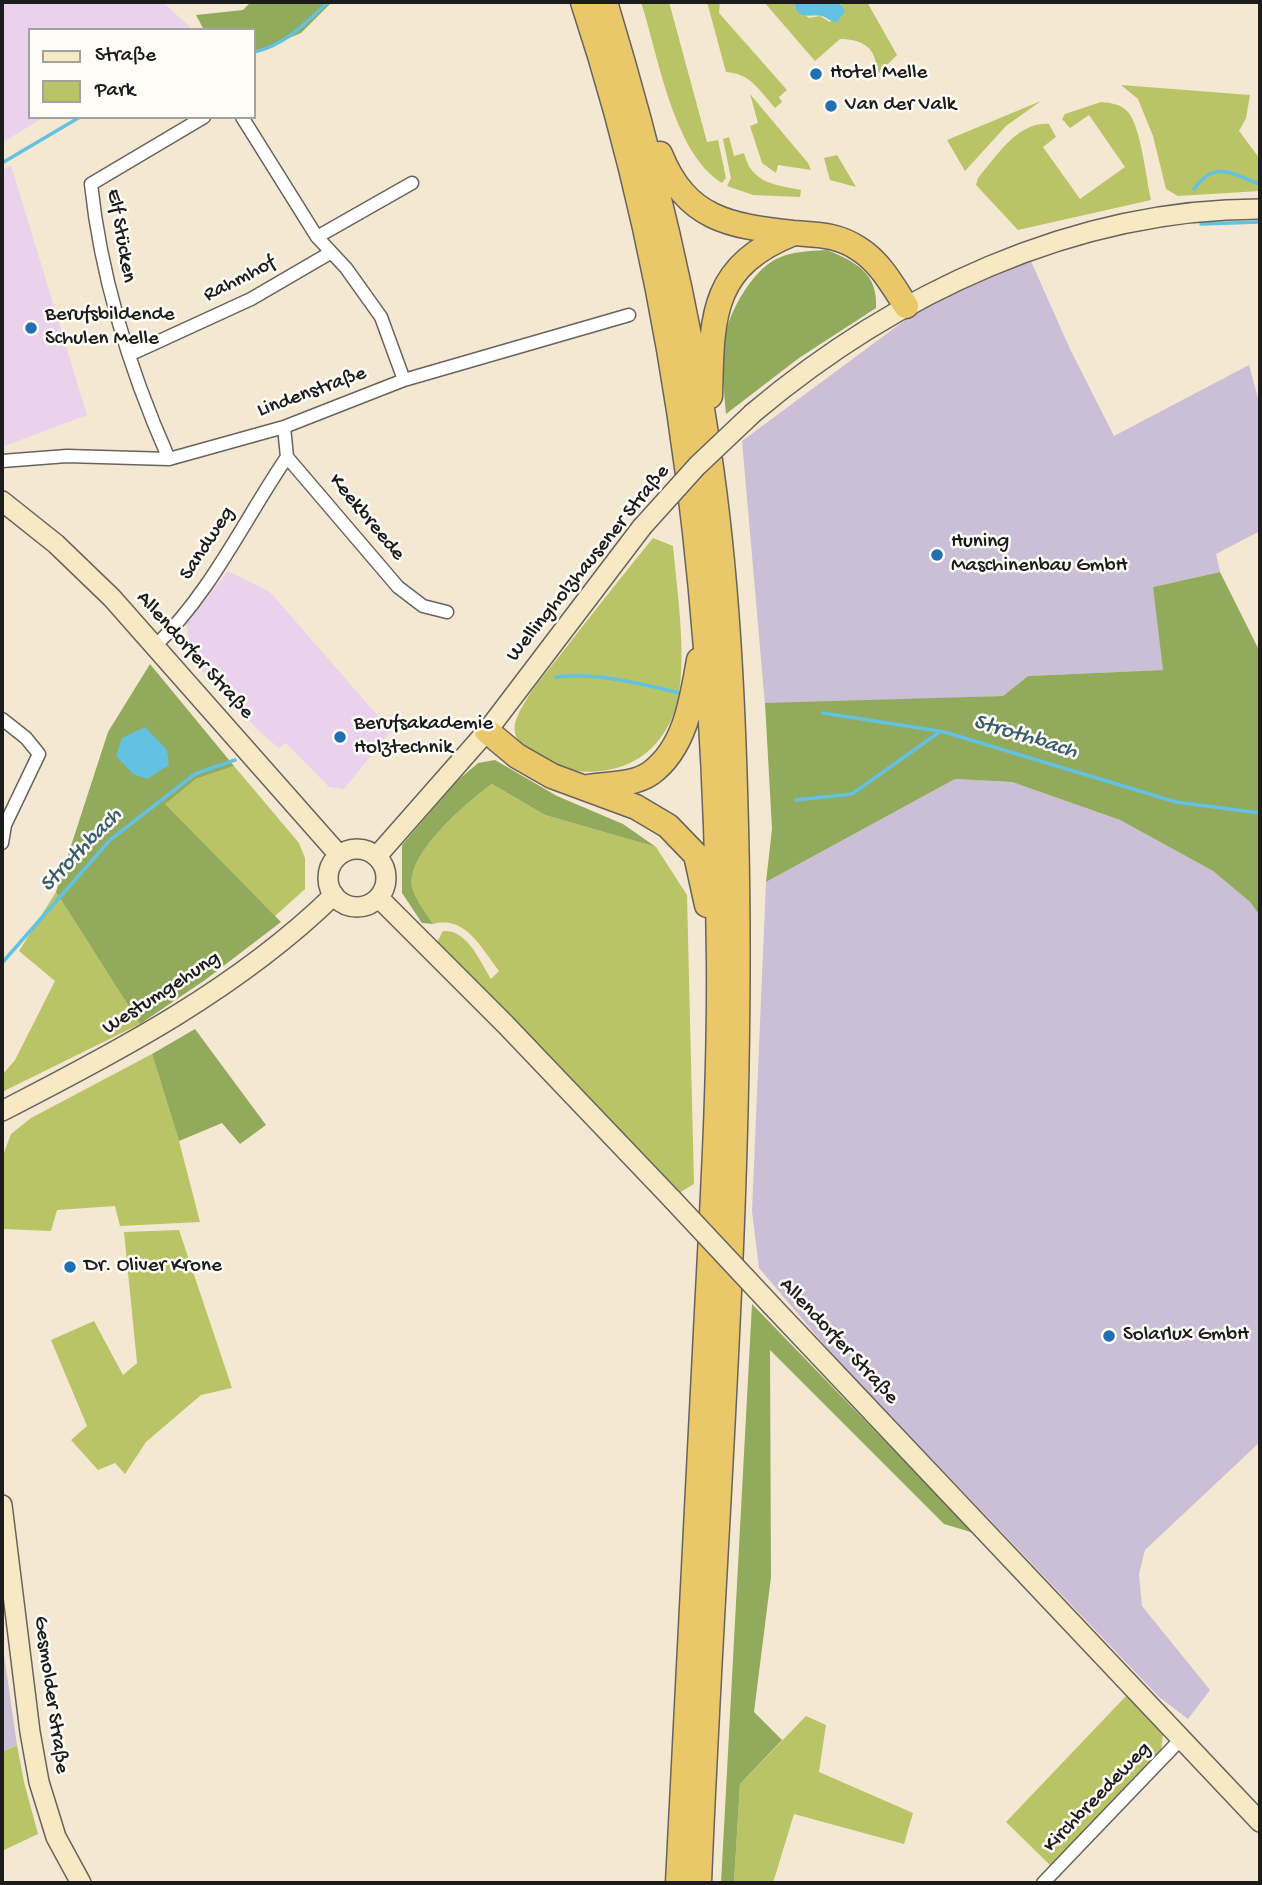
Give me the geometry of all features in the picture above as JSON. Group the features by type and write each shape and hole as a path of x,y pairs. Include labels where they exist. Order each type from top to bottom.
{"highway":[{"path":"583,2 625,148 658,289 675,383 705,621 715,781 719,964 715,1152 678,1883"},
{"path":"605,2 659,199 709,448 731,683 738,955 731,1250 699,1883"},
{"path":"625,69 677,190 704,212 721,220 794,233 817,233 861,249 879,266 906,306"},
{"path":"709,448 711,344 718,302 730,276 748,257 770,242 794,233"},
{"path":"583,787 629,782 651,773 679,741 692,701 705,621"},
{"path":"487,732 517,756 552,776 636,807 668,826 696,856 719,964"}],"main road":[{"name":"Wellingholzhausener Straße","path":"377,856 487,732 642,527 696,466 752,413 833,351 906,306 1003,261 1104,226 1162,214 1260,209"},
{"name":"Allendorfer Straße","path":"2,501 56,544 155,646 339,855"},
{"path":"362,849 377,856 387,877 379,898 361,907 351,906 334,895 328,878 333,862 339,855 362,849"},
{"name":"Westumgehung","path":"2,1111 150,1032 207,996 266,952 334,895"},
{"name":"Allendorfer Straße","path":"379,898 514,1033 1260,1822"},
{"name":"Gesmolder Straße","path":"2,1505 30,1732 39,1782 56,1837 81,1883"}],"street":[{"name":"Elf Stücken","path":"169,459 129,355 112,302 95,220 91,184 201,119"},
{"path":"243,119 317,237 346,268 381,317 404,380"},
{"path":"317,237 412,183"},
{"name":"Rahmhof","path":"129,355 251,299 330,253"},
{"name":"Lindenstraße","path":"2,461 67,456 169,459 284,427 404,380 629,315"},
{"path":"284,427 286,457"},
{"name":"Keekbreede","path":"286,457 398,587 423,606 447,612"},
{"name":"Sandweg","path":"155,646 173,629 222,561 286,457"},
{"path":"2,719 26,738 39,754 5,825 2,843"},
{"name":"Kirchbreedeweg","path":"1043,1883 1180,1740"}],"shaded area":[{"path":"2,2 163,2 191,28 28,28 28,119 41,119 2,143"},
{"name":"Berufsbildende Schulen Melle","path":"11,165 87,415 2,447 2,171"},
{"path":"1030,259 1070,349 1114,436 1249,365 1260,406 1260,531 1216,554 1220,572 1153,587 1164,670 1028,676 1003,696 765,705 742,441 920,309"},
{"path":"228,571 270,592 391,731 344,789 329,787 286,743 279,748 263,735 193,661 186,624"},
{"path":"955,779 1012,782 1120,820 1213,871 1250,902 1260,916 1260,1442 1145,1550 1139,1574 1142,1606 1210,1690 1188,1719 1159,1697 832,1354 759,1268 752,1211 766,882"},
{"path":"2,1641 17,1745 2,1752"}],"green space":[{"path":"251,2 332,2 301,33 256,52 256,28 203,28 196,15 243,10"},
{"path":"641,2 669,2 707,142 718,140 726,178 722,183 705,169 679,126"},
{"path":"707,2 720,2 719,13 787,90 779,97 782,102 775,108 748,79 726,72"},
{"path":"764,2 793,2 795,8 809,18 820,16 830,22 842,4 839,2 867,2 897,55 879,73 876,72 874,57 867,46 840,39 815,61"},
{"path":"1121,85 1250,95 1246,118 1239,131 1260,159 1260,191 1178,196 1166,189 1153,136 1138,99"},
{"path":"750,94 811,170 778,165 776,173 762,163 750,126 758,123"},
{"path":"1041,101 1006,126 965,171 947,140"},
{"path":"1101,102 1122,107 1133,119 1151,200 1018,230 976,185 978,178 1018,134 1027,128 1049,124 1056,137 1043,147 1080,199 1125,167 1089,115 1070,128 1062,119 1065,114"},
{"path":"729,137 734,156 744,153 747,163 758,177 773,184 801,190 800,197 753,195 727,186 731,178 723,139"},
{"path":"837,155 856,187 830,180 824,158"},
{"path":"827,250 856,264 869,277 876,296 876,308 799,358 726,414 723,364 725,335 745,290 770,262 789,254"},
{"path":"653,538 673,546 682,652 675,710 657,742 633,761 605,771 576,771 550,764 529,752 517,737 516,720 520,711 542,677"},
{"path":"1220,572 1260,652 1260,916 1250,902 1213,871 1120,820 1012,782 955,779 766,882 772,829 765,703 1003,696 1028,676 1163,670 1153,587"},
{"path":"150,664 234,766 196,779 165,804 281,922 205,980 140,1024 56,892 108,732"},
{"path":"495,760 557,796 623,824 656,847 545,815 492,784 439,831 417,862 412,877 413,890 433,924 422,923 402,893 402,845 457,781 478,763"},
{"path":"234,766 299,843 305,858 305,889 275,916 164,804 196,779"},
{"path":"492,784 545,815 656,847 687,895 694,1184 679,1193 437,942 443,931 459,935 472,948 491,979 499,971 464,929 445,922 433,924 413,890 412,877 417,862 427,847 453,817"},
{"path":"56,892 140,1024 2,1092 2,1075 15,1060 55,981 19,951"},
{"path":"195,1029 266,1125 240,1144 222,1123 179,1141 152,1054"},
{"path":"152,1054 200,1222 120,1226 115,1206 57,1210 51,1231 4,1229 2,1158 11,1134 31,1118"},
{"path":"179,1230 232,1388 201,1395 146,1442 125,1474 115,1463 98,1470 71,1440 87,1426 51,1340 94,1321 123,1375 137,1363 124,1232"},
{"path":"752,1304 974,1533 944,1524 770,1350 771,1577 754,1712 782,1740 740,1784 734,1883 721,1883"},
{"path":"1126,1696 1163,1734 1161,1752 1052,1867 1006,1822"},
{"path":"806,1716 826,1725 819,1772 913,1813 904,1844 794,1814 773,1883 734,1883 740,1784"},
{"path":"17,1745 38,1834 2,1851 2,1752"}],"water":[{"path":"793,2 839,2 845,11 835,22 821,16 801,14"},
{"path":"145,727 167,750 169,765 147,779 133,774 116,756 122,738"}],"waterway":[{"path":"256,51 285,39 328,2"},
{"path":"2,163 77,119"},
{"path":"1194,189 1209,174 1217,172 1233,174 1260,184"},
{"path":"1201,224 1260,222"},
{"path":"556,677 603,678 680,693"},
{"path":"823,713 939,731"},
{"name":"Strothbach","path":"796,800 852,794 941,731 1176,802 1260,813"},
{"name":"Strothbach","path":"2,963 110,840 195,774 235,760"}],"place":[{"name":"Hotel Melle","path":"816,74"},
{"name":"Van der Valk","path":"831,106"},
{"name":"Berufsbildende Schulen Melle","path":"31,328"},
{"name":"Huning Maschinenbau GmbH","path":"937,555"},
{"name":"Berufsakademie Holztechnik","path":"340,737"},
{"name":"Dr. Oliver Krone","path":"70,1267"},
{"name":"Solarlux GmbH","path":"1109,1336"}]}
